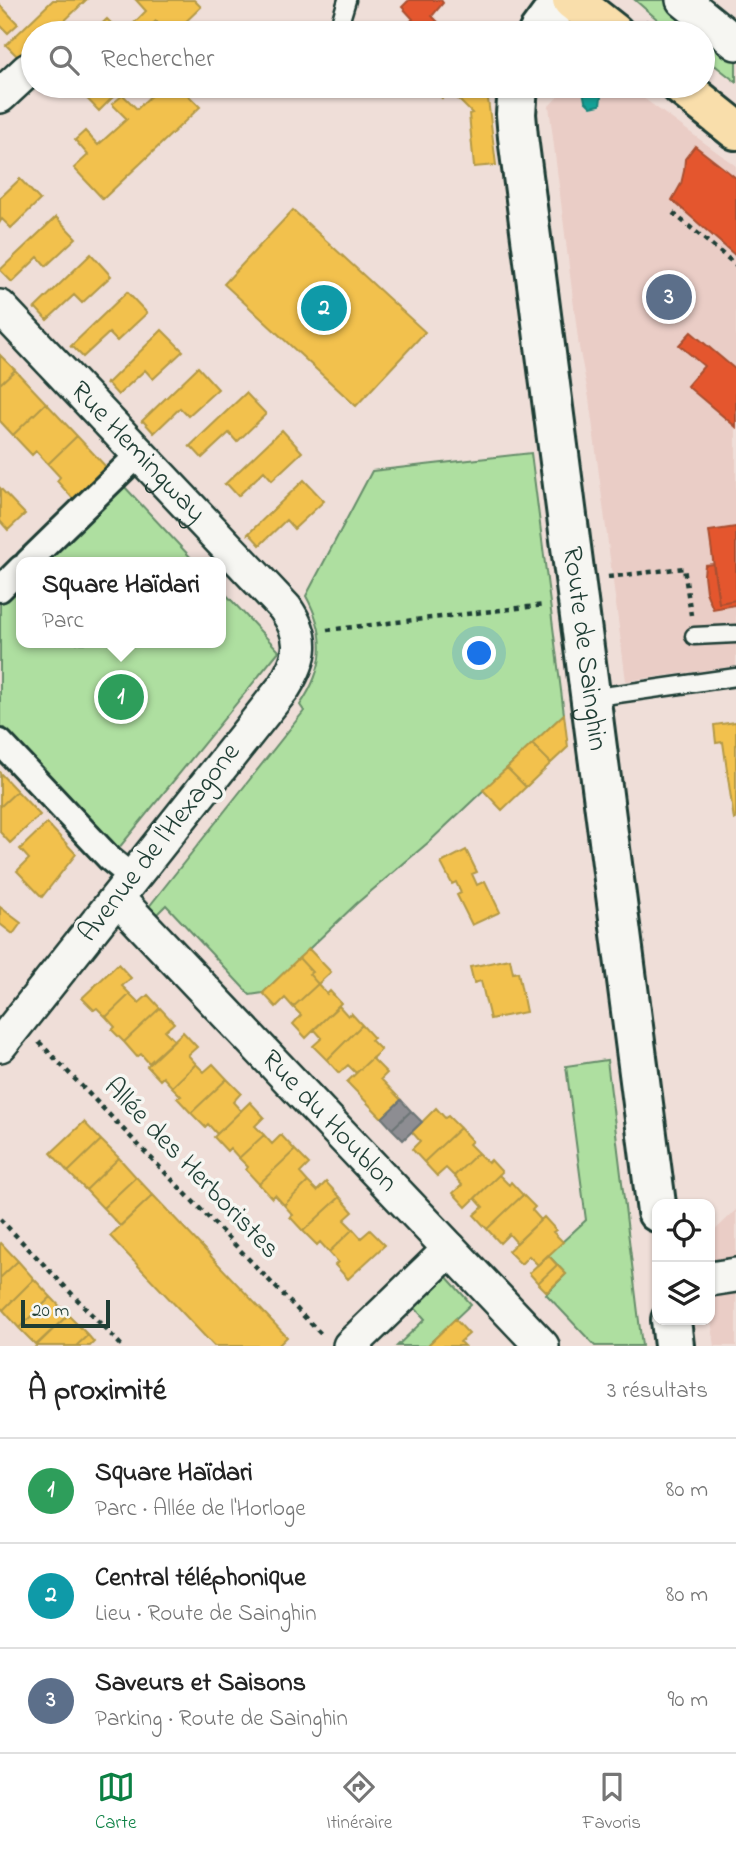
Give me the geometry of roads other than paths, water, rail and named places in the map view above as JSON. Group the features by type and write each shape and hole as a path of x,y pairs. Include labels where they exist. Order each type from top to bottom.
{"main road":[{"path":"572,0 599,21"},
{"path":"696,98 736,130"}],"street":[{"path":"547,21 562,0"},
{"path":"683,0 709,21"},
{"path":"715,26 736,43"},
{"path":"0,96 21,76"},
{"name":"Route de Sainghin","path":"517,98 518,137 655,1199"},
{"name":"Rue Hemingway","path":"0,307 285,608 299,632"},
{"path":"32,557 139,454"},
{"path":"0,589 16,573"},
{"name":"Avenue de l'Hexagone","path":"10,1033 284,687 298,660 299,632"},
{"path":"0,742 110,859 124,888"},
{"name":"Rue du Houblon","path":"124,888 450,1249 542,1346"},
{"path":"337,1341 450,1249"},
{"path":"715,1278 736,1275"},
{"path":"672,1325 674,1346"}],"lane":[{"path":"341,21 347,0"},
{"path":"694,636 736,634"},
{"path":"590,698 736,677"}],"place":[{"name":"Saveurs et Saisons","path":"669,297"},
{"name":"Central téléphonique","path":"324,308"},
{"name":"Square Haïdari","path":"121,697"}]}
